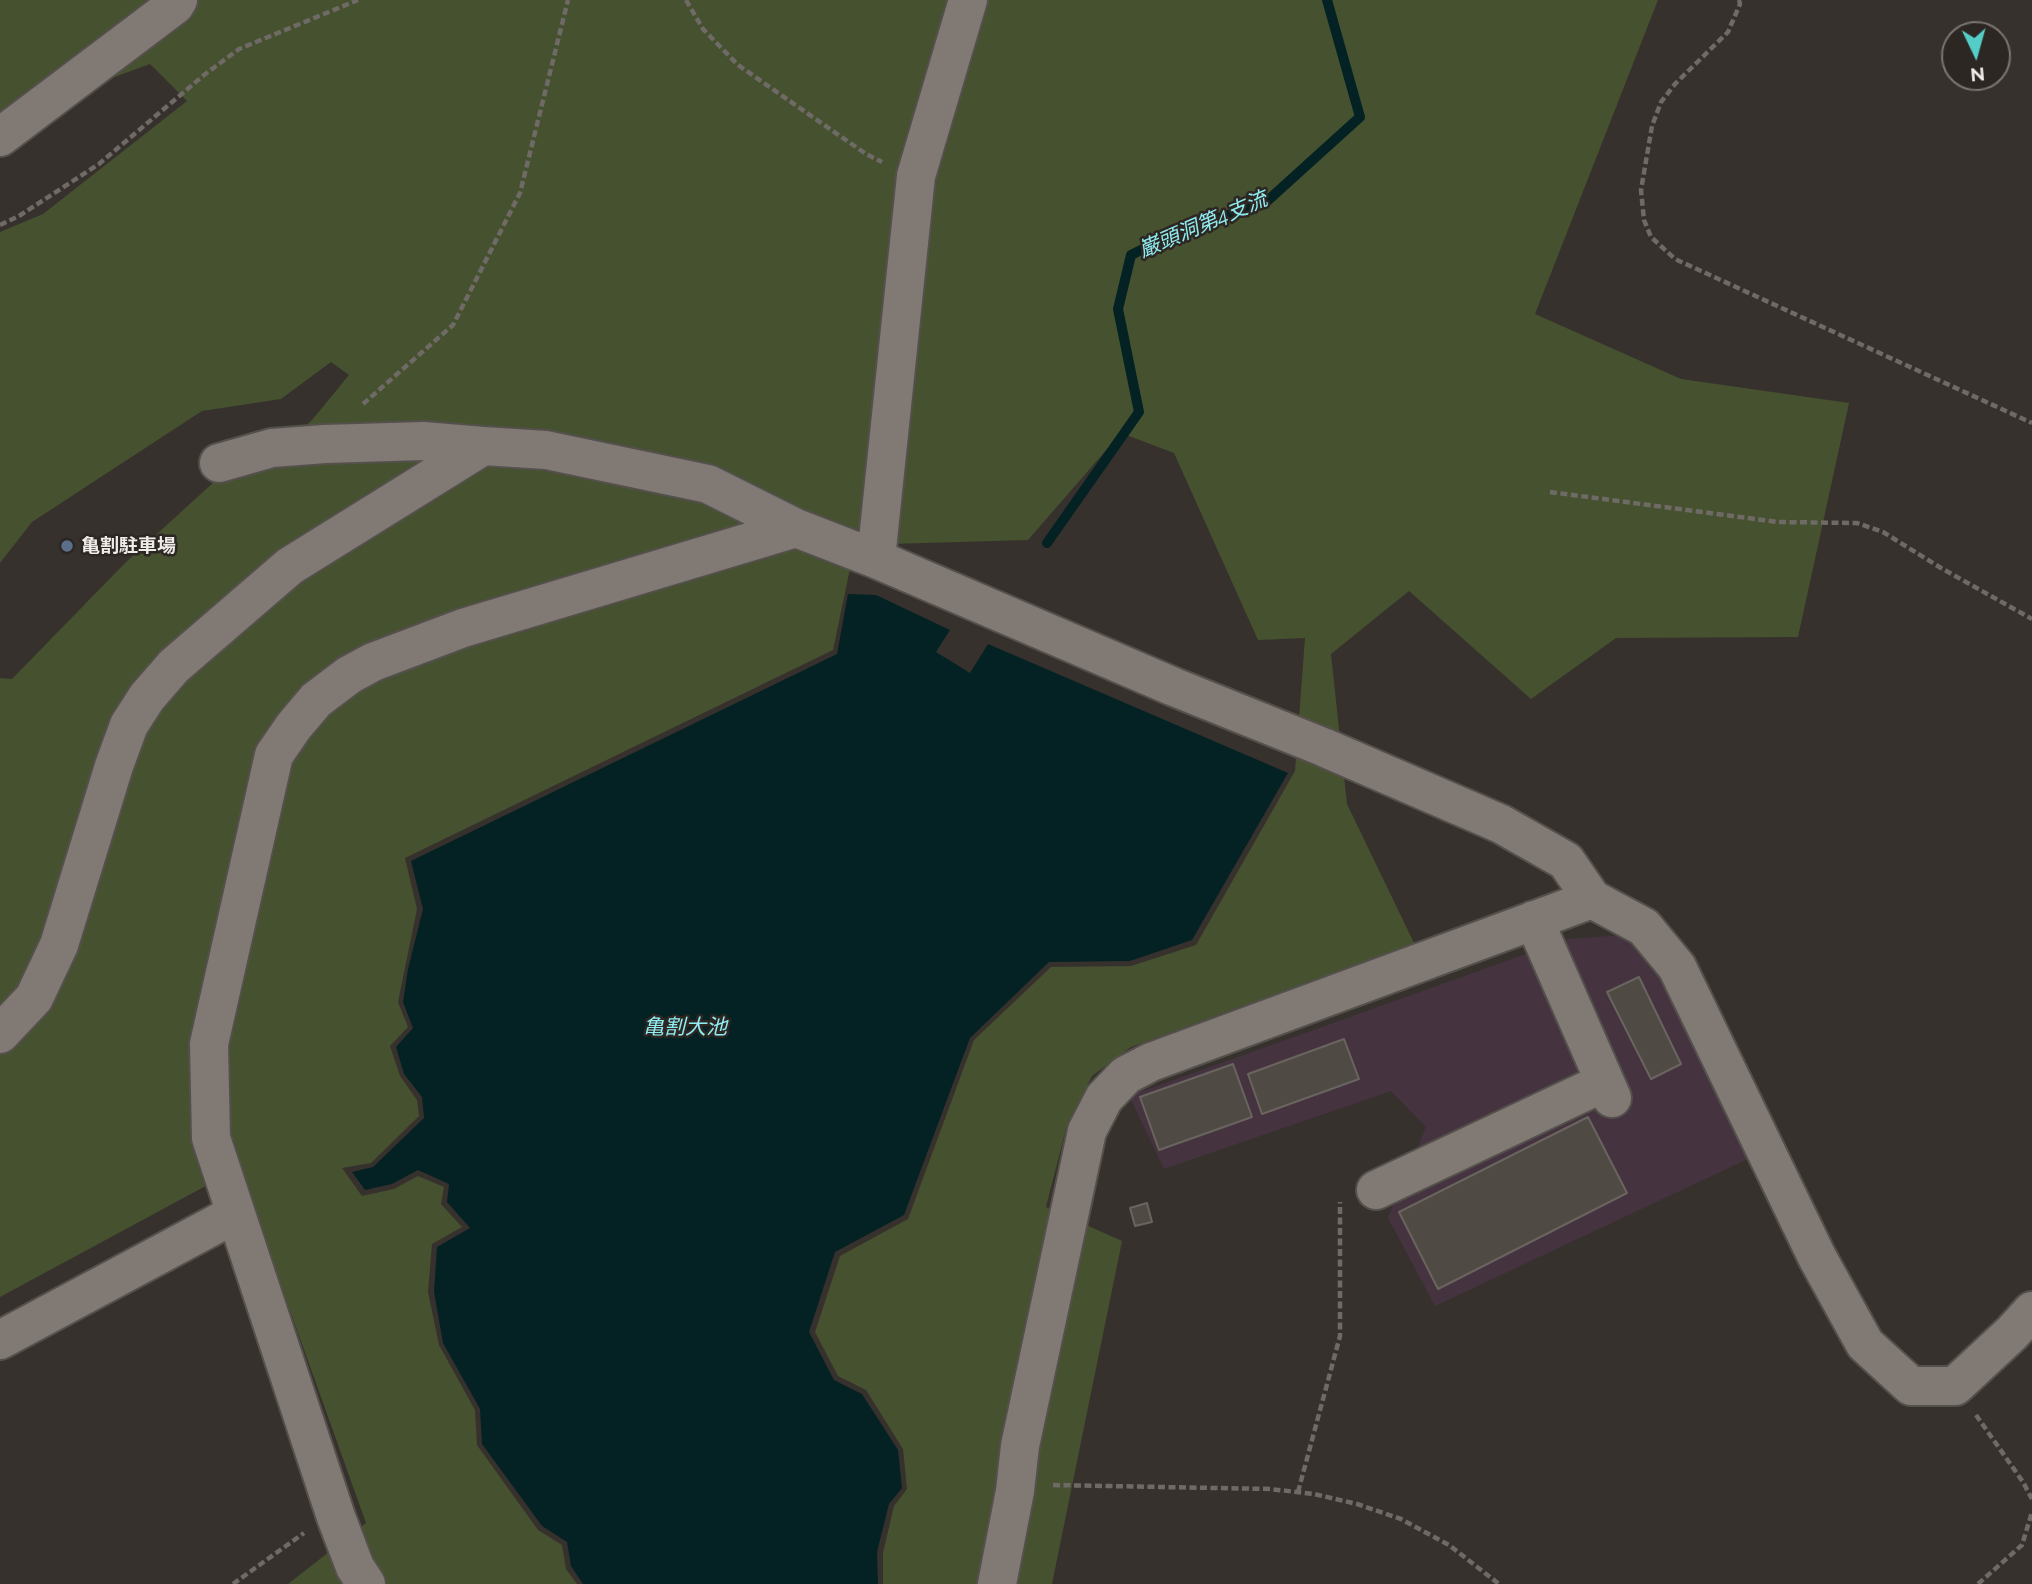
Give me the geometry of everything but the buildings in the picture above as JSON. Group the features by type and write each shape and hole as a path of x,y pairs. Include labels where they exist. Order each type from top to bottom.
{"street":[{"path":"0,137 175,5 178,0"},
{"path":"876,559 916,176 968,0"},
{"path":"219,463 272,448 339,443 423,442 546,450 708,484 796,528 876,559 1501,824 1566,862 1592,899 1644,927 1677,967 1817,1257 1865,1344 1911,1386 1955,1386 2032,1311"},
{"path":"0,1034 34,998 59,945 114,766 129,725 147,697 174,666 290,566 483,446"},
{"path":"366,1584 355,1567 336,1517 211,1138 209,1044 274,755 316,700 349,675 373,662 463,628 796,528"},
{"path":"997,1584 1015,1491 1020,1446 1087,1131 1104,1098 1126,1075 1151,1062 1592,899"},
{"path":"1358,1192 1609,1090 1534,920"},
{"path":"0,1340 235,1214"}],"path":[{"path":"0,226 99,164 204,75 239,49 358,0"},
{"path":"339,443 350,416 453,325 520,193 568,0"},
{"path":"686,0 702,29 738,65 866,155 916,176"},
{"path":"1739,0 1740,4 1728,32 1675,84 1661,102 1652,126 1641,190 1644,220 1651,237 1675,259 2032,424"},
{"path":"1550,492 1778,522 1857,523 1883,532 2032,619"},
{"path":"1298,1492 1340,1336 1358,1192"},
{"path":"1955,1386 2032,1499"},
{"path":"1015,1491 1047,1485 1270,1489 1298,1492 1357,1504 1401,1519 1449,1545 1499,1584"},
{"path":"1978,1584 2022,1545 2032,1511"},
{"path":"233,1584 310,1528 336,1517"}],"shaded area":[{"path":"1637,934 1668,976 1752,1157 1435,1306 1388,1218 1426,1127 1391,1091 1164,1169 1129,1096 1568,939"}],"green space":[{"path":"0,0 1658,0 1535,314 1681,379 1849,403 1798,637 1616,638 1531,699 1409,591 1331,654 1347,804 1414,943 1131,1047 1092,1076 1066,1129 1046,1207 1122,1241 1052,1584 883,1584 883,1553 894,1506 907,1489 903,1449 866,1390 838,1376 815,1332 840,1256 908,1219 974,1040 1051,967 1131,966 1196,945 1295,771 1305,638 1258,640 1174,453 1121,433 1028,540 855,545 833,650 405,858 417,909 398,1002 408,1027 390,1046 400,1076 417,1100 419,1116 371,1163 342,1168 362,1196 394,1189 418,1176 444,1187 441,1204 462,1227 432,1244 428,1292 439,1345 475,1410 477,1445 538,1530 562,1545 566,1569 577,1584 288,1584 366,1523 239,1168 0,1297 0,678 12,679 125,563 226,471 268,459 312,420 349,375 331,362 281,399 202,411 32,522 0,563 0,232 43,214 187,101 150,64 71,93 0,144"}],"water":[{"name":"亀割大池","path":"848,594 876,595 950,630 936,652 970,673 988,644 1288,773 1192,940 1130,961 1049,962 970,1038 904,1215 835,1252 809,1332 834,1380 862,1394 898,1450 902,1488 889,1504 877,1552 878,1584 583,1584 571,1566 567,1542 542,1526 482,1444 480,1409 443,1343 434,1292 437,1247 470,1228 447,1202 449,1184 418,1170 392,1184 365,1190 352,1172 373,1167 424,1118 422,1097 404,1074 396,1047 413,1028 403,1002 423,909 411,861 837,654"}],"waterway":[{"name":"巌頭洞第4支流","path":"1047,543 1139,412 1118,309 1131,255 1181,230 1265,203 1360,117 1327,0"}],"place":[{"name":"亀割駐車場","path":"67,546"}]}
